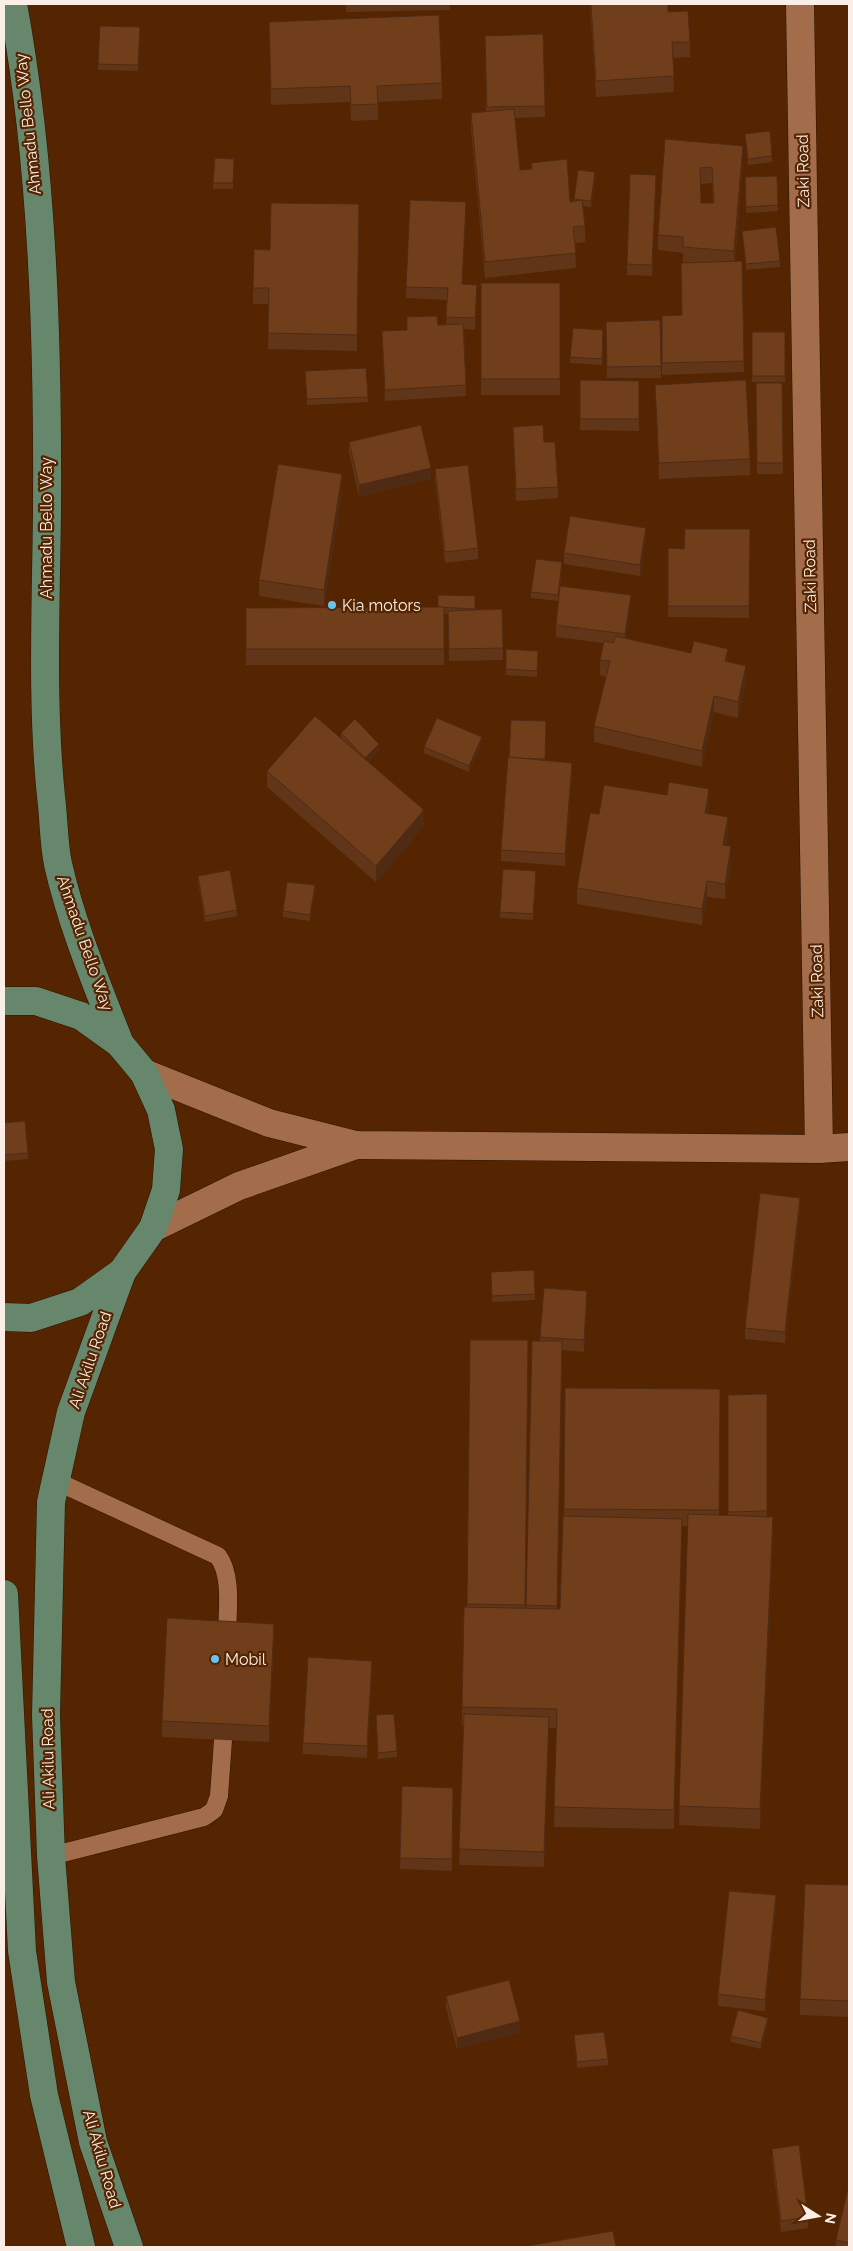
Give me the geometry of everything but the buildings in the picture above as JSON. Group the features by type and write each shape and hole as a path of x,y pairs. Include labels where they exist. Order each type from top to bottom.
{"main road":[{"name":"Ahmadu Bello Way","path":"13,4 23,60 41,255 47,476 45,684 48,770 58,863 87,960 120,1044"},
{"path":"4,1001 36,1001 81,1016 120,1044 144,1073 161,1110 168,1149 166,1190 153,1228 122,1272 80,1302 32,1318 4,1317"},
{"name":"Ali Akilu Road","path":"122,1272 71,1412 52,1502 46,1715 51,1856 62,1991 93,2142 129,2247"},
{"name":"Ali Akilu Road","path":"4,1594 22,1951 44,2095 81,2247"}],"street":[{"name":"Zaki Road","path":"800,4 820,1149"},
{"path":"144,1073 269,1122 356,1146 820,1149 849,1147"},
{"path":"153,1228 239,1186 356,1146"}],"lane":[{"path":"56,1481 218,1556 224,1565 226,1576 227,1637"},
{"path":"51,1856 204,1817 214,1810 219,1796 223,1740"}],"place":[{"name":"Kia motors","path":"332,605"},
{"name":"Mobil","path":"215,1659"}]}
